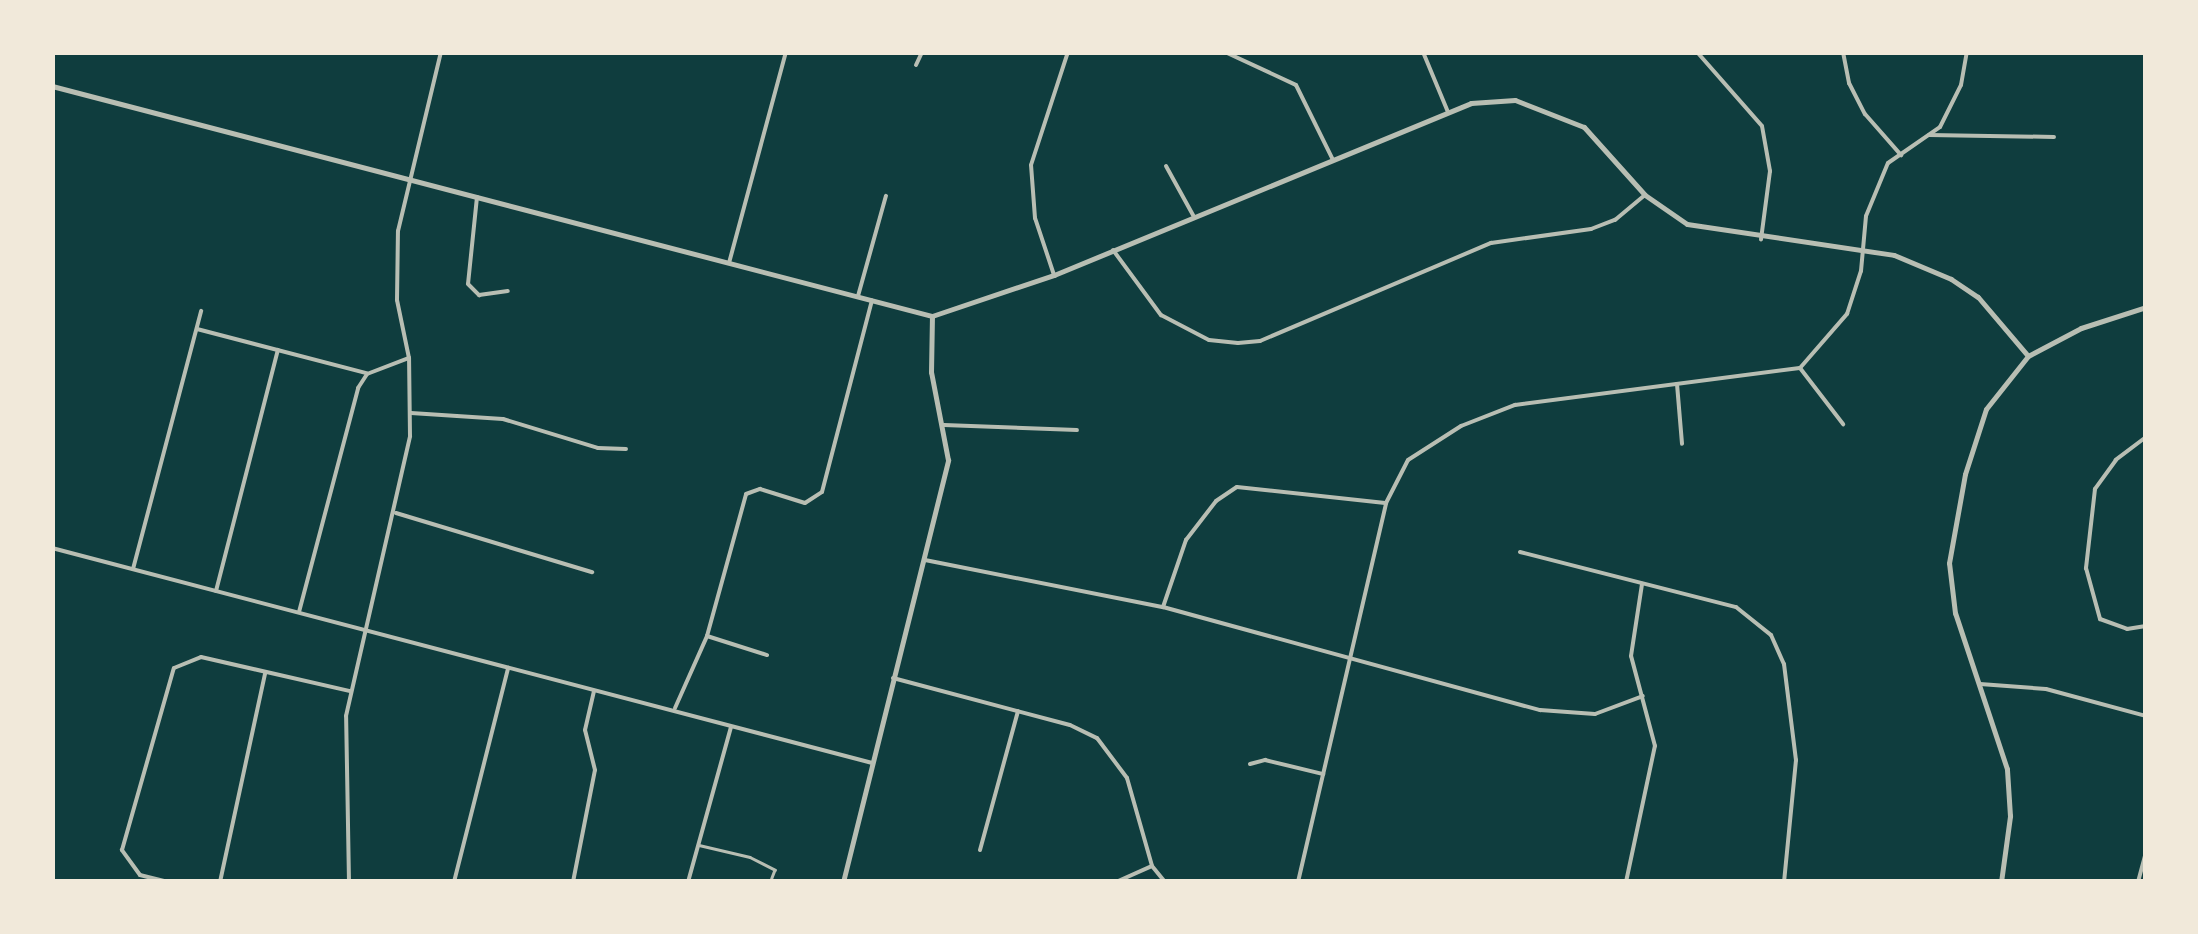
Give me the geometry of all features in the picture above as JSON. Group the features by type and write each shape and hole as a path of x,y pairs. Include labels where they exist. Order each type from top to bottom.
{"street":[{"path":"349,882 344,752 350,692 395,512 411,413 408,358 396,276 408,180 441,52"},
{"path":"728,263 786,52"},
{"path":"916,65 922,52"},
{"path":"1054,275 1035,218 1031,165 1068,52"},
{"path":"1225,52 1249,56 1296,85 1333,160"},
{"path":"1423,52 1448,112"},
{"path":"1697,52 1762,126 1770,171 1761,239"},
{"path":"1843,52 1848,83 1865,114 1900,155"},
{"path":"1298,882 1354,660 1386,503 1408,460 1461,426 1562,395 1800,368 1847,314 1864,250 1866,216 1888,163 1929,135 1950,110 1967,52"},
{"path":"52,86 932,316 1054,275 1448,112 1492,99 1565,114 1604,147 1645,195 1688,224 1761,239 1864,250 1951,279 1978,297 2028,356"},
{"path":"1929,135 2054,137"},
{"path":"1166,166 1194,217"},
{"path":"1113,250 1160,315 1210,340 1238,344 1260,341 1491,243 1590,228 1615,220 1645,195"},
{"path":"858,296 886,196"},
{"path":"477,197 468,284 479,295 508,291"},
{"path":"675,709 707,636 746,494 760,489 805,504 822,492 872,300"},
{"path":"2001,882 2010,794 2002,740 1955,614 1949,563 1955,512 1986,409 2028,356 2081,328 2146,306"},
{"path":"133,569 202,311"},
{"path":"843,882 948,460 944,425 930,372 932,316"},
{"path":"197,329 366,374 408,358"},
{"path":"216,591 278,350"},
{"path":"1800,368 1843,424"},
{"path":"299,612 366,374"},
{"path":"1676,383 1682,444"},
{"path":"411,413 503,419 598,448 626,449"},
{"path":"944,425 1077,430"},
{"path":"2146,437 2102,475 2088,521 2090,600 2100,619 2111,624 2146,626"},
{"path":"1163,607 1186,540 1228,492 1260,485 1386,503"},
{"path":"395,512 592,572"},
{"path":"52,548 872,763"},
{"path":"1520,552 1750,614 1779,650 1796,760 1784,882"},
{"path":"924,560 1163,607 1574,715 1596,714 1644,696"},
{"path":"1626,882 1656,746 1631,656 1642,583"},
{"path":"707,636 767,655"},
{"path":"168,882 140,874 122,850 169,676 191,657 350,692"},
{"path":"454,882 508,666"},
{"path":"220,882 265,673"},
{"path":"894,678 1070,724 1109,748 1126,778 1152,866 1165,882"},
{"path":"1980,684 2046,690 2146,716"},
{"path":"573,882 595,770 585,730 594,691"},
{"path":"980,850 1018,711"},
{"path":"688,882 732,725"},
{"path":"1250,764 1266,760 1325,774"},
{"path":"2138,882 2146,852"},
{"path":"1116,882 1152,866"}],"lane":[{"path":"697,845 750,857 775,870 772,878"}]}
